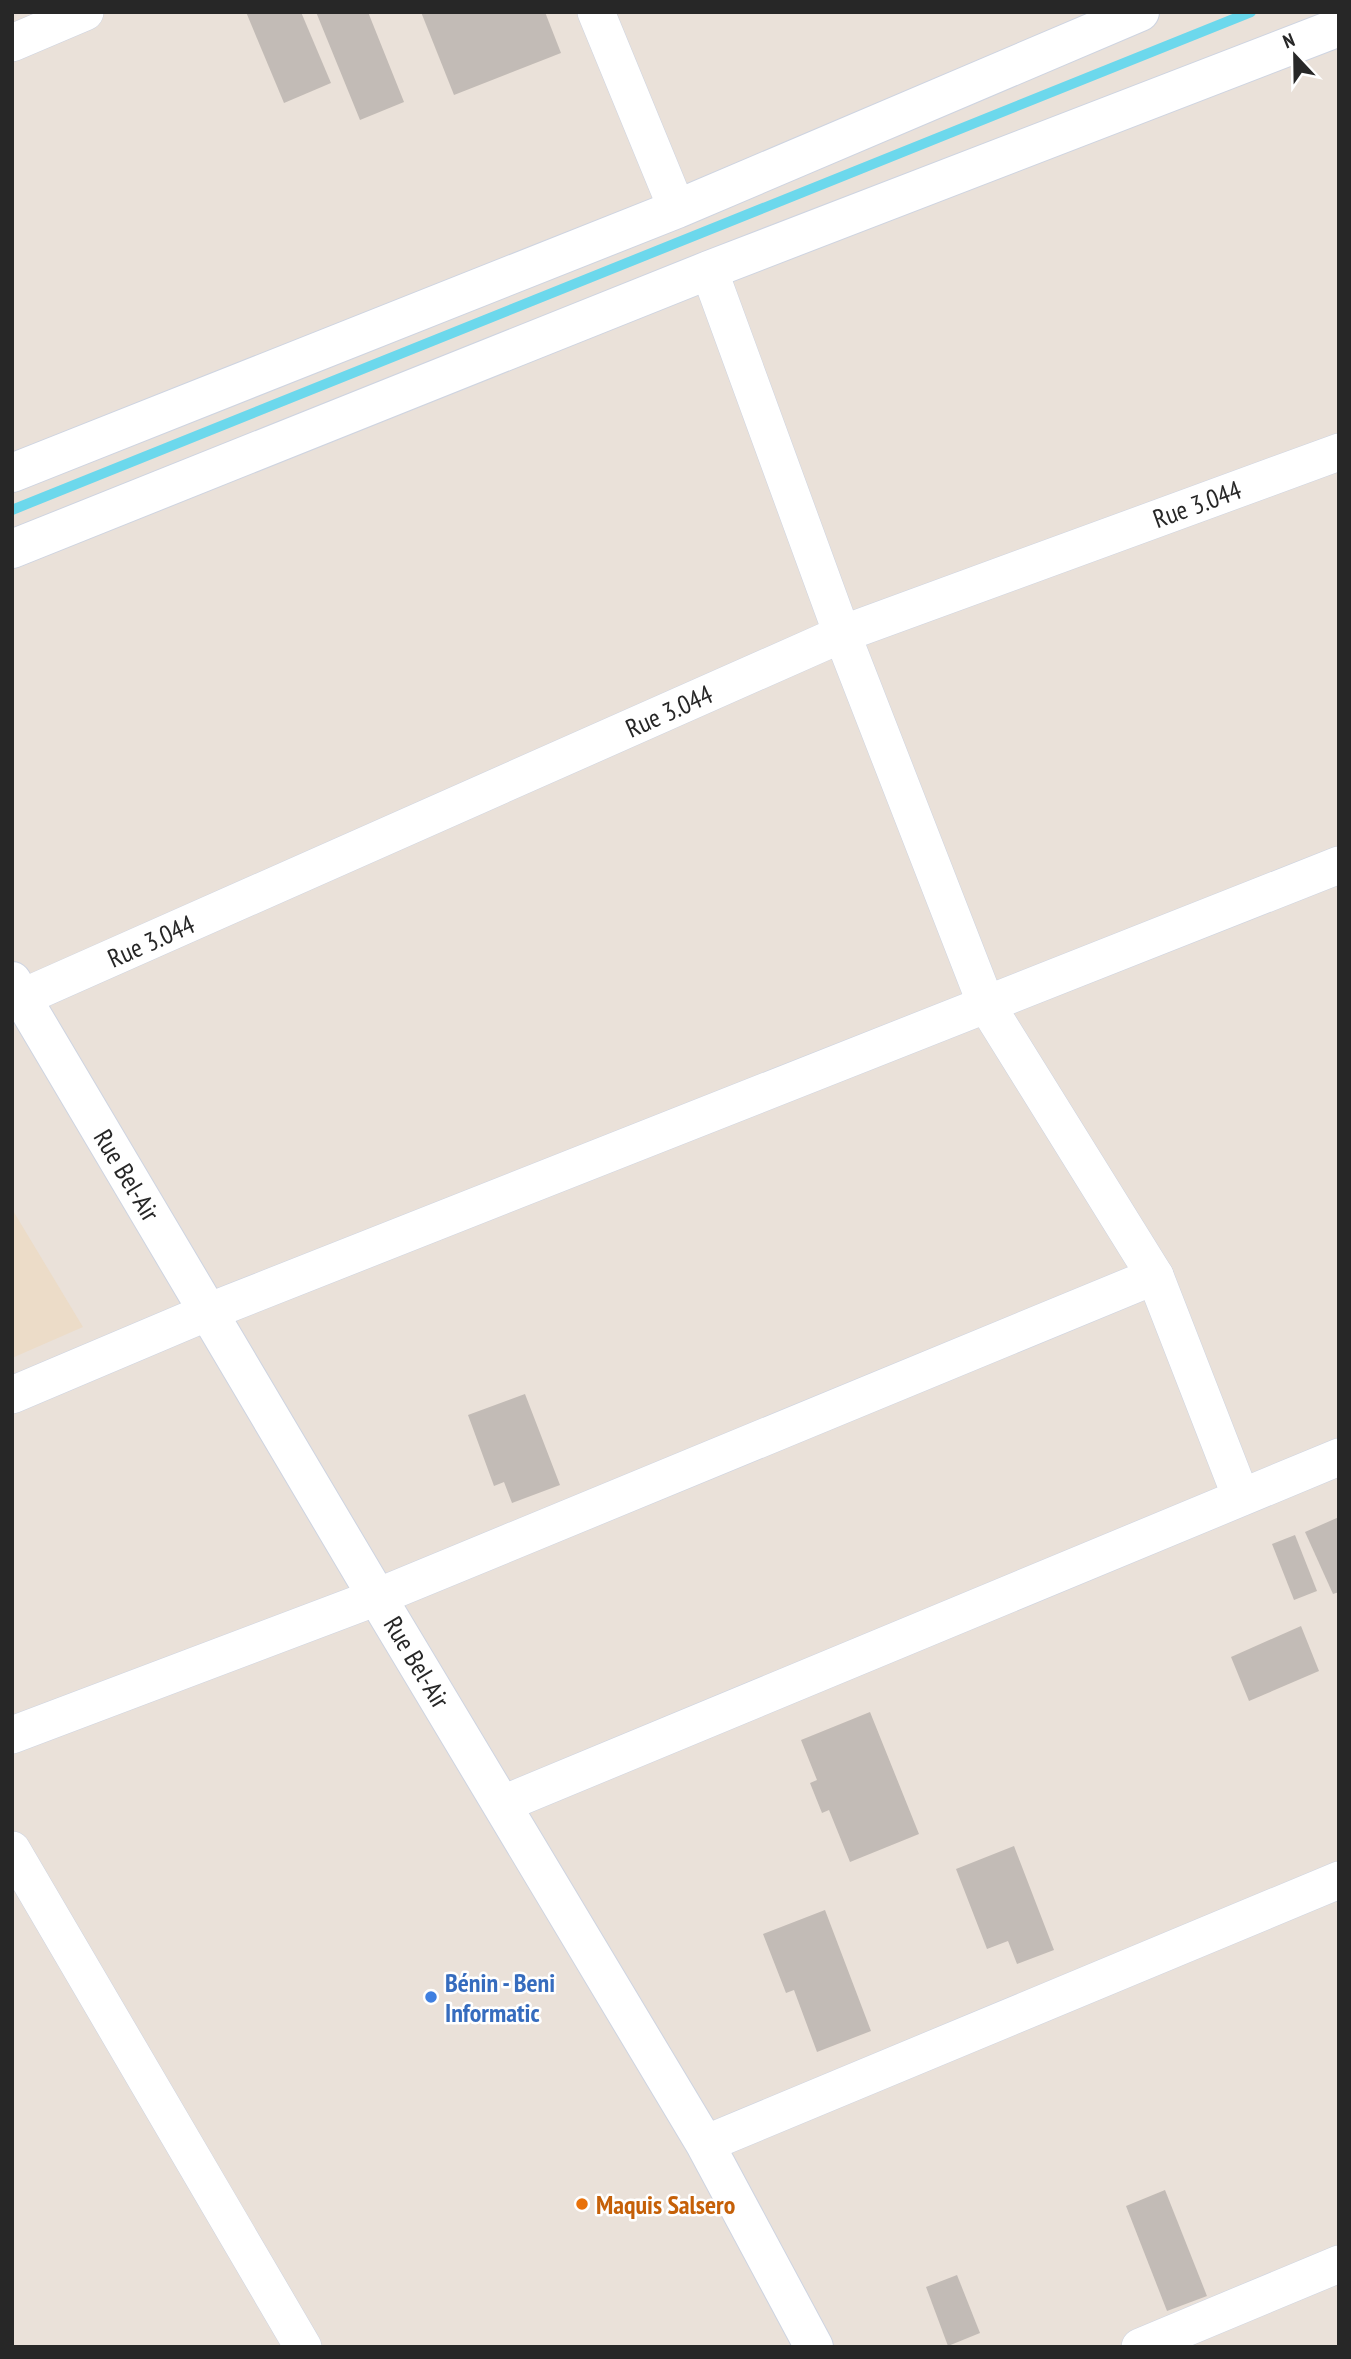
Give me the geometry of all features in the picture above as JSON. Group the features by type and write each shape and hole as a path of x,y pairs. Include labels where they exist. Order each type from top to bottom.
{"street":[{"path":"12,43 85,12"},
{"path":"596,12 677,209"},
{"path":"12,473 677,209 1140,12"},
{"path":"12,549 709,270 1339,27"},
{"path":"709,270 842,634 986,1004 1155,1276 1241,1497"},
{"name":"Rue 3.044","path":"16,993 842,634 1339,452"},
{"path":"12,1395 208,1312 1339,865"},
{"name":"Rue Bel-Air","path":"16,993 705,2144 814,2347"},
{"path":"12,1735 377,1597 1155,1276"},
{"path":"503,1804 1339,1457"},
{"path":"12,1850 303,2347"},
{"path":"705,2144 1339,1880"},
{"path":"1140,2347 1339,2264"}],"shaded area":[{"path":"12,1209 83,1327 12,1358"}],"building":[{"path":"246,12 301,12 331,83 284,103"},
{"path":"316,12 368,12 404,102 360,120"},
{"path":"421,12 545,12 561,53 454,95"},
{"path":"525,1394 560,1485 512,1503 504,1482 494,1486 468,1415"},
{"path":"1339,1517 1339,1592 1333,1594 1305,1532"},
{"path":"1295,1535 1317,1591 1294,1600 1272,1544"},
{"path":"1301,1626 1319,1671 1249,1701 1231,1657"},
{"path":"870,1712 919,1834 850,1862 829,1810 822,1813 810,1783 817,1780 801,1740"},
{"path":"1014,1846 1054,1950 1017,1964 1008,1941 987,1949 956,1869"},
{"path":"825,1910 871,2031 817,2052 794,1990 786,1993 763,1934"},
{"path":"1165,2190 1207,2296 1167,2311 1126,2206"},
{"path":"957,2275 980,2333 948,2346 926,2287"}],"waterway":[{"path":"12,510 1251,12"}],"place":[{"name":"Bénin - Beni Informatic","path":"431,1997"},
{"name":"Maquis Salsero","path":"582,2204"}]}
